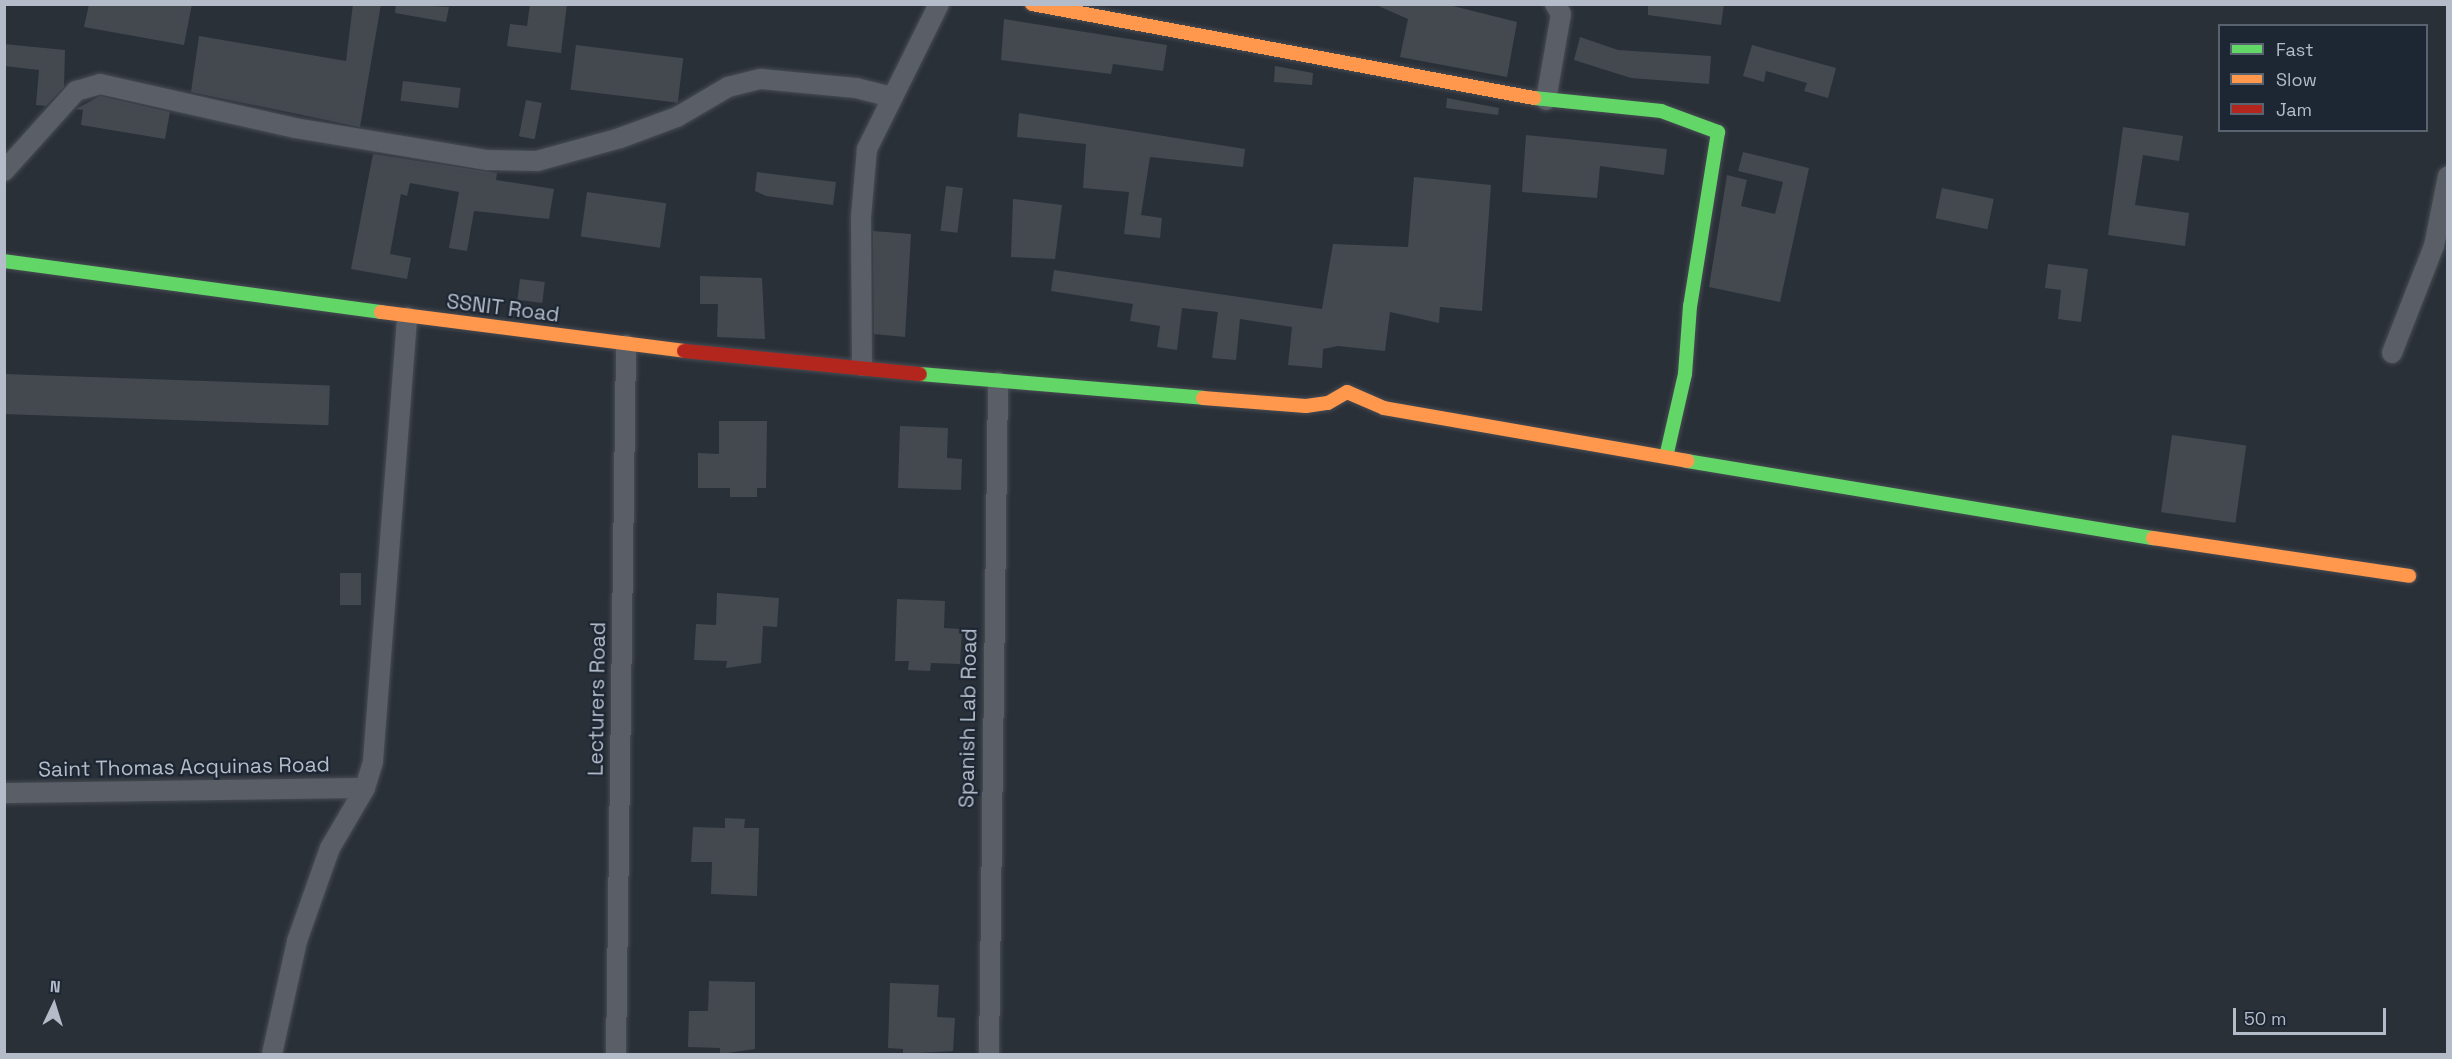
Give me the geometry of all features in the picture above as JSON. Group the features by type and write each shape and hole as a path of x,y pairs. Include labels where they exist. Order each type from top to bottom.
{"street":[{"path":"862,366 861,217 867,149 939,5 949,4"},
{"path":"1032,4 1546,100 1661,111 1719,132 1690,306 1685,374 1666,457"},
{"path":"1546,100 1561,14 1555,4"},
{"path":"4,171 76,91 100,84 154,92 180,105 248,120 476,158 537,161 629,134 677,117 728,87 761,79 822,83 891,97"},
{"path":"2392,353 2434,246 2448,176"},
{"name":"SSNIT Road","path":"4,261 626,345 862,366 998,382 1306,406 1328,403 1347,392 1384,408 1666,457 2409,576"},
{"path":"272,1054 297,941 322,869 365,788 373,761 392,548 407,317"},
{"name":"Lecturers Road","path":"616,1054 626,345"},
{"name":"Spanish Lab Road","path":"989,1054 998,382"},
{"name":"Saint Thomas Acquinas Road","path":"4,793 365,788"}],"building":[{"path":"89,4 192,4 184,45 84,27"},
{"path":"353,4 381,4 360,127 191,92 199,36 346,61"},
{"path":"396,4 449,7 446,22 395,13"},
{"path":"530,4 567,4 561,53 507,46 510,24 527,26"},
{"path":"1374,4 1445,4 1517,22 1507,77 1400,57 1408,19"},
{"path":"1648,4 1724,4 1721,25 1648,15"},
{"path":"1004,19 1167,45 1163,71 1113,64 1111,74 1001,60"},
{"path":"1580,37 1618,50 1711,56 1709,84 1631,78 1574,60"},
{"path":"4,44 65,50 64,87 46,106 36,105 39,70 4,66"},
{"path":"576,45 683,58 678,103 571,90"},
{"path":"1752,45 1836,68 1828,98 1804,91 1807,83 1766,71 1764,82 1743,76"},
{"path":"1275,66 1313,73 1312,85 1274,82"},
{"path":"403,81 461,88 458,108 401,101"},
{"path":"100,96 170,112 165,139 81,125 83,110 76,109"},
{"path":"1447,98 1499,108 1498,115 1446,108"},
{"path":"526,100 542,103 535,139 519,136"},
{"path":"1019,113 1245,149 1243,167 1150,157 1141,215 1162,218 1160,238 1124,234 1129,192 1083,188 1086,144 1017,137"},
{"path":"2123,127 2183,136 2179,161 2143,155 2135,205 2189,213 2185,246 2108,235"},
{"path":"1526,135 1667,149 1664,175 1600,166 1597,198 1522,192"},
{"path":"1743,152 1809,168 1780,302 1709,287 1727,175 1747,180 1741,206 1775,214 1783,182 1738,171"},
{"path":"373,154 497,173 496,180 554,189 549,219 474,211 467,251 449,248 459,192 410,183 407,196 401,194 390,254 411,258 407,279 351,269"},
{"path":"757,172 836,182 833,205 766,196 755,191"},
{"path":"1414,177 1491,185 1482,311 1440,307 1439,323 1390,312 1385,351 1338,346 1323,349 1322,368 1288,365 1292,327 1240,319 1236,360 1212,358 1218,312 1182,308 1177,350 1157,347 1160,326 1130,321 1133,304 1051,291 1054,270 1322,309 1333,244 1408,247"},
{"path":"946,186 963,188 957,233 941,231"},
{"path":"1942,188 1994,199 1987,229 1936,218"},
{"path":"587,192 666,203 660,248 581,237"},
{"path":"1013,199 1062,205 1055,259 1011,257"},
{"path":"873,231 911,234 905,337 874,334"},
{"path":"2048,264 2088,269 2081,322 2058,319 2061,290 2045,288"},
{"path":"700,276 762,278 765,339 717,337 718,304 700,304"},
{"path":"520,279 545,282 542,303 517,300"},
{"path":"4,374 330,385 328,425 4,414"},
{"path":"719,421 767,421 766,488 757,488 757,497 730,497 730,488 698,488 698,453 719,454"},
{"path":"900,426 948,428 947,458 962,459 961,490 898,488"},
{"path":"2172,435 2246,445 2235,523 2161,512"},
{"path":"340,573 361,573 361,605 340,605"},
{"path":"717,593 779,598 777,627 763,626 761,663 726,668 727,661 694,660 696,624 716,625"},
{"path":"897,599 945,601 944,628 962,629 960,664 931,663 930,671 908,670 909,661 895,661"},
{"path":"725,818 745,819 744,828 759,828 757,896 711,894 712,862 691,862 693,827 725,828"},
{"path":"709,981 755,982 755,1049 720,1054 720,1048 688,1047 689,1011 708,1011"},
{"path":"890,983 939,985 937,1017 955,1018 953,1051 903,1054 903,1049 888,1048"}],"traffic: fast":[{"path":"1534,98 1661,111 1718,132 1690,306 1685,374 1666,457"},
{"path":"4,261 381,312"},
{"path":"920,374 1203,398"},
{"path":"1687,461 2153,538"}],"traffic: slow":[{"path":"1032,4 1534,98"},
{"path":"381,312 684,351"},
{"path":"1203,398 1306,406 1328,403 1347,392 1384,408 1687,461"},
{"path":"2153,538 2409,576"}],"traffic: jam":[{"path":"684,351 920,374"}]}
